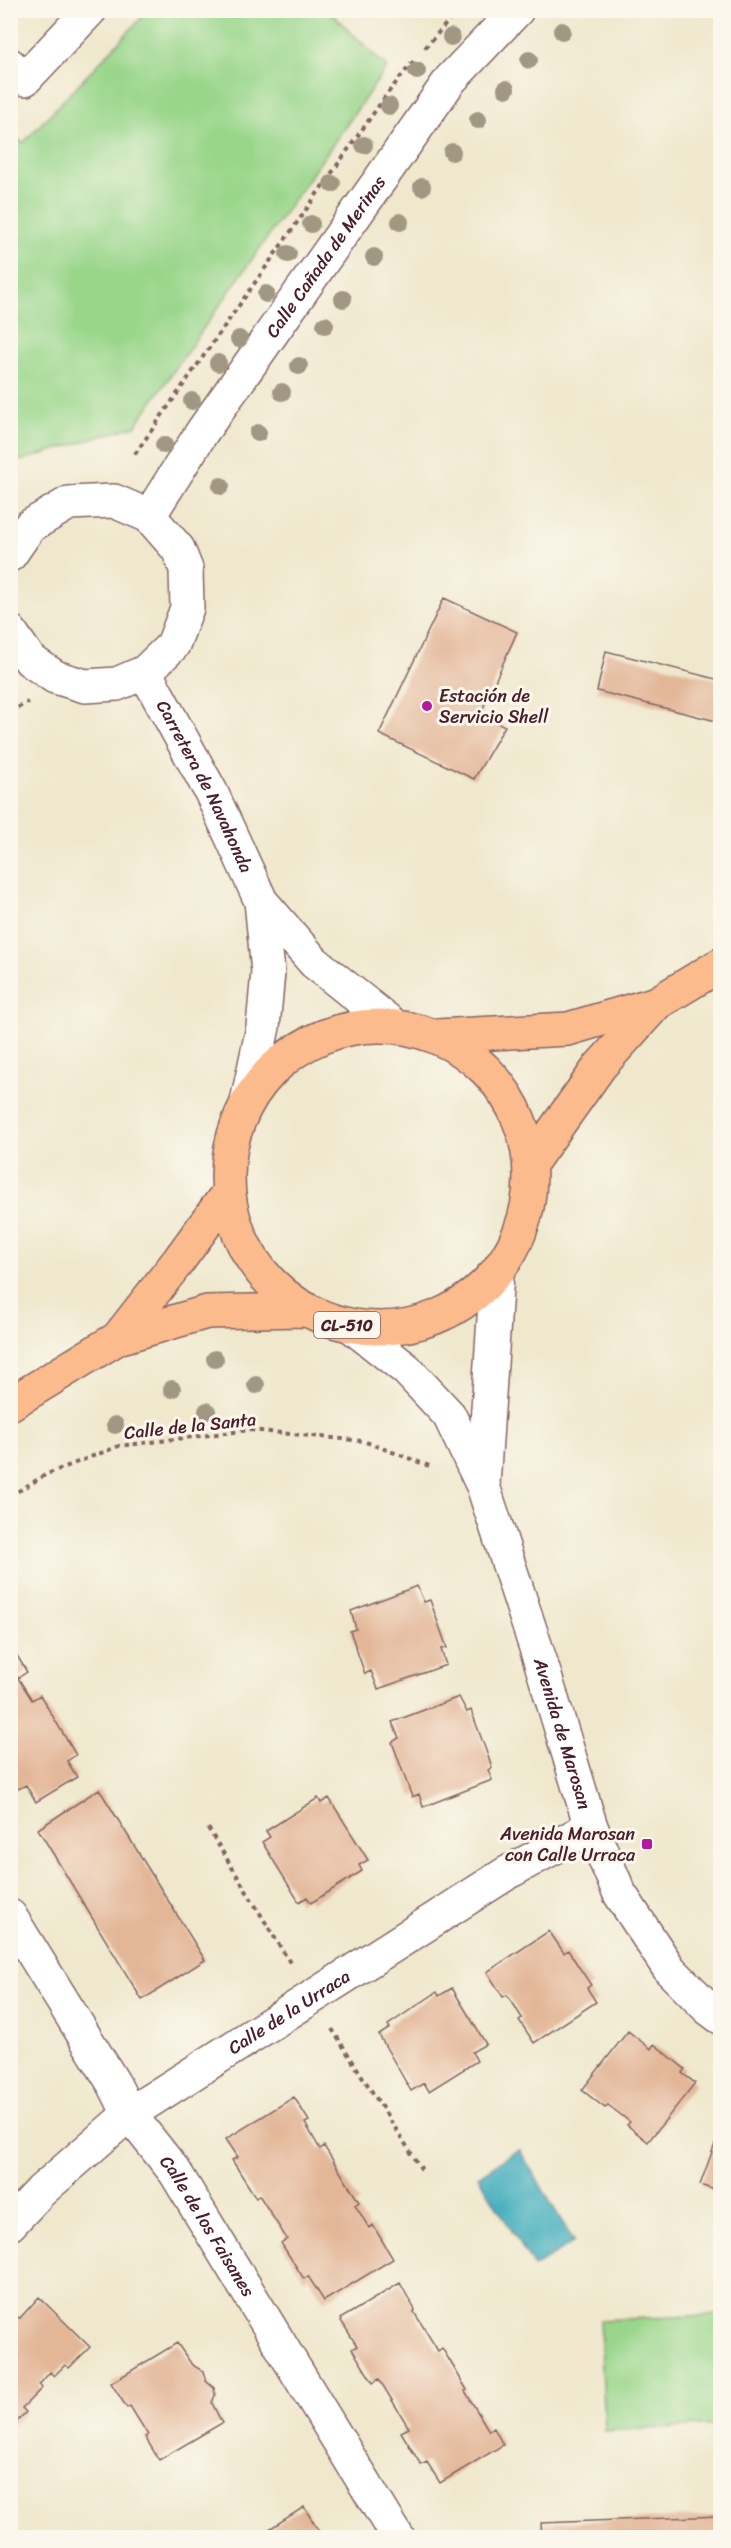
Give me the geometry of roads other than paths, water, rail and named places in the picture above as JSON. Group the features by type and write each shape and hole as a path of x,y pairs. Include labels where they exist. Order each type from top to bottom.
{"main road":[{"name":"CL-510","path":"436,1036 568,1029 657,1003 720,965"},
{"name":"CL-510","path":"531,1163 600,1066 657,1003"},
{"name":"CL-510","path":"393,1025 436,1036 483,1065 517,1113 531,1163 522,1229 497,1274 452,1311 405,1328 354,1328 303,1310 266,1279 239,1237 228,1193 230,1148 246,1102 291,1053 338,1030 393,1025"},
{"name":"CL-510","path":"118,1338 228,1193"},
{"name":"CL-510","path":"10,1404 118,1338 207,1312 303,1310"}],"street":[{"path":"18,72 90,10"},
{"name":"Calle Cañada de Merinas","path":"149,516 202,432 451,79 517,10"},
{"path":"10,555 20,517 69,503 114,501 149,516 178,549 186,569 187,608 173,645 145,672 117,684 85,686 20,669 10,631"},
{"name":"Carretera de Navahonda","path":"145,672 211,792 261,901 314,962 393,1025"},
{"name":"Carretera de Navahonda","path":"246,1102 262,1027 268,972 261,901"},
{"name":"Avenida de Marosan","path":"483,1486 497,1274"},
{"name":"Avenida de Marosan","path":"354,1328 406,1369 448,1415 483,1486 540,1660 591,1827 620,1894 670,1970 720,2018"},
{"name":"Calle de la Urraca","path":"10,2224 41,2191 129,2114 507,1873 591,1827"},
{"name":"Calle de los Faisanes","path":"10,1916 114,2084 129,2114 175,2172 398,2538"}],"water":[{"path":"519,2149 574,2242 534,2267 478,2176"}],"place":[{"name":"Estación de Servicio Shell","path":"427,706"},
{"name":"Avenida Marosan con Calle Urraca","path":"647,1844"}]}
